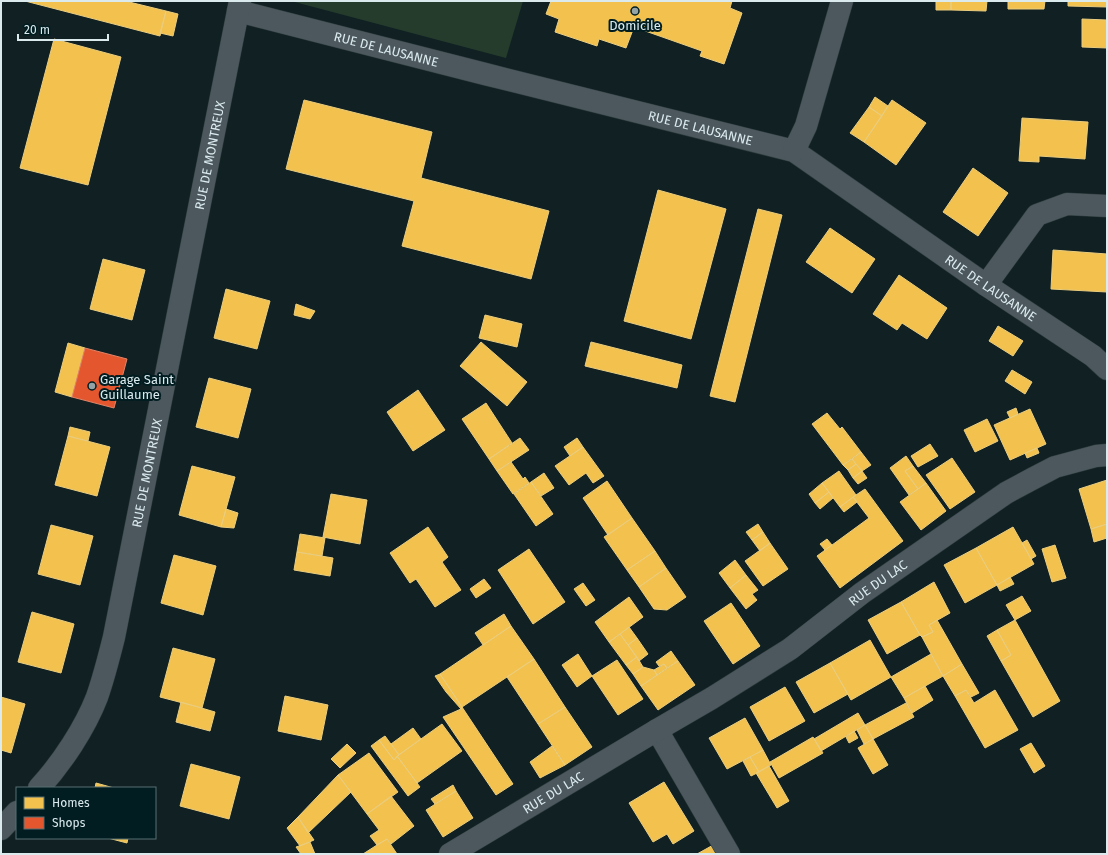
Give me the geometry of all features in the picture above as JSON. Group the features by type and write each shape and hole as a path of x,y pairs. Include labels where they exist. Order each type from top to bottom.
{"street":[{"path":"794,151 806,126 842,1"},
{"name":"RUE DE LAUSANNE","path":"239,6 484,74 794,151 986,285 1093,356 1107,369"},
{"name":"RUE DE MONTREUX","path":"40,787 63,758 87,719 97,697 106,666 115,629 239,6"},
{"path":"986,285 1037,215 1067,204 1107,206"},
{"name":"RUE DU LAC","path":"450,854 790,650 862,593 1006,493 1056,467 1096,456 1107,455"},
{"path":"657,730 729,854"},
{"path":"1,829 16,813"}],"green space":[{"path":"291,1 523,1 506,58"}],"building: Homes":[{"path":"25,1 125,1 166,11 160,36"},
{"path":"551,1 732,1 730,8 742,13 724,64 700,56 702,51 634,27 626,48 599,39 597,46 555,32 559,19 546,14"},
{"path":"936,1 951,1 951,10 936,10"},
{"path":"951,1 987,1 986,11 951,10"},
{"path":"1008,1 1045,1 1044,9 1008,9"},
{"path":"1068,1 1107,1 1107,7 1068,6"},
{"path":"166,11 178,14 173,36 160,33"},
{"path":"1082,19 1107,20 1107,48 1082,47"},
{"path":"54,39 121,57 88,185 20,168"},
{"path":"875,97 888,106 882,116 869,107"},
{"path":"304,100 432,132 421,178 549,211 531,279 402,246 414,201 286,169"},
{"path":"892,100 926,123 896,165 864,142"},
{"path":"869,107 882,116 864,142 850,133"},
{"path":"1022,118 1088,122 1085,159 1039,156 1039,162 1019,161"},
{"path":"973,168 1008,193 978,236 943,212"},
{"path":"658,190 726,209 691,339 624,321"},
{"path":"758,209 782,215 735,402 710,396"},
{"path":"830,228 875,259 852,293 806,262"},
{"path":"1053,250 1107,254 1107,292 1051,289"},
{"path":"103,259 145,270 132,320 90,309"},
{"path":"899,275 947,308 927,339 902,323 897,330 873,314"},
{"path":"226,289 270,301 257,349 214,338"},
{"path":"296,304 315,311 310,319 294,315"},
{"path":"485,315 522,324 517,347 479,338"},
{"path":"998,326 1023,341 1013,356 989,341"},
{"path":"481,342 527,382 507,406 460,366"},
{"path":"591,342 682,365 677,388 585,366"},
{"path":"68,343 85,348 72,397 55,392"},
{"path":"1012,370 1032,382 1025,394 1005,381"},
{"path":"209,378 251,389 238,438 196,427"},
{"path":"418,390 445,430 413,451 387,412"},
{"path":"486,403 512,443 489,459 462,419"},
{"path":"1016,408 1018,414 1010,418 1007,412"},
{"path":"1030,409 1046,444 1010,460 994,425"},
{"path":"827,413 840,429 842,427 861,452 843,465 812,424"},
{"path":"987,419 998,441 975,452 964,430"},
{"path":"70,427 90,432 88,441 68,436"},
{"path":"68,436 110,447 97,496 55,485"},
{"path":"520,438 529,450 497,471 489,459"},
{"path":"577,438 583,447 570,456 564,447"},
{"path":"930,444 938,456 918,467 911,456"},
{"path":"583,447 604,476 593,483 586,473 569,485 555,466"},
{"path":"1037,448 1039,453 1027,458 1025,453"},
{"path":"861,452 871,465 862,471 852,459"},
{"path":"906,456 913,466 905,471 918,489 909,495 890,468"},
{"path":"952,458 975,492 950,509 926,475"},
{"path":"852,459 856,464 848,470 843,465"},
{"path":"511,462 523,479 525,477 529,483 513,494 497,471"},
{"path":"856,464 862,471 853,478 848,470"},
{"path":"192,466 235,477 221,527 179,515"},
{"path":"913,466 926,483 918,489 905,471"},
{"path":"839,471 856,495 840,507 822,483"},
{"path":"862,471 867,478 858,484 853,478"},
{"path":"544,473 554,488 541,496 531,482"},
{"path":"1107,480 1107,524 1091,529 1079,489"},
{"path":"607,481 632,518 608,535 583,498"},
{"path":"531,482 553,514 536,526 514,494"},
{"path":"822,483 829,492 815,503 809,494"},
{"path":"926,483 946,511 921,530 900,502"},
{"path":"865,489 903,541 840,588 817,556 869,518 853,497"},
{"path":"829,492 833,498 820,509 815,503"},
{"path":"331,494 367,500 360,544 323,537"},
{"path":"853,497 857,502 844,512 840,507"},
{"path":"226,509 238,513 234,528 221,527"},
{"path":"632,518 655,551 627,570 604,537"},
{"path":"758,524 763,532 752,540 746,532"},
{"path":"1107,524 1107,538 1094,542 1091,529"},
{"path":"51,525 93,536 80,585 38,574"},
{"path":"428,527 448,557 442,562 461,590 435,607 416,579 410,583 390,553"},
{"path":"1013,527 1034,564 997,585 976,548"},
{"path":"763,532 770,543 760,551 752,540"},
{"path":"300,534 325,538 322,556 297,552"},
{"path":"827,539 832,545 825,550 820,544"},
{"path":"1027,540 1036,556 1031,559 1022,543"},
{"path":"770,543 788,569 763,586 745,561"},
{"path":"1055,545 1066,578 1052,582 1042,549"},
{"path":"976,548 997,585 965,603 944,565"},
{"path":"529,549 565,602 533,624 498,570"},
{"path":"655,551 666,568 639,587 627,570"},
{"path":"297,552 333,558 330,576 294,570"},
{"path":"174,555 216,566 203,615 161,603"},
{"path":"735,560 746,575 730,588 719,573"},
{"path":"666,568 686,597 667,610 654,609 639,587"},
{"path":"746,575 758,590 752,594 757,600 746,609 730,588"},
{"path":"1010,577 1014,584 1000,591 997,585"},
{"path":"484,579 491,588 476,598 470,589"},
{"path":"934,582 950,613 929,625 933,632 922,637 901,602"},
{"path":"583,583 595,600 586,606 574,589"},
{"path":"1022,596 1031,611 1015,620 1006,605"},
{"path":"629,597 643,617 609,642 595,622"},
{"path":"901,602 920,635 887,654 868,620"},
{"path":"731,603 760,646 733,664 704,621"},
{"path":"32,612 74,624 61,673 18,662"},
{"path":"504,614 511,626 483,645 475,633"},
{"path":"937,620 962,664 943,676 922,637 933,632 929,625"},
{"path":"1015,620 1060,701 1033,717 1001,661 1011,655 997,630"},
{"path":"511,626 534,659 462,707 440,674"},
{"path":"629,627 637,638 628,645 620,634"},
{"path":"997,630 1011,655 1001,661 987,636"},
{"path":"620,634 637,657 626,665 609,642"},
{"path":"637,638 648,654 639,661 628,645"},
{"path":"870,640 891,677 851,700 830,663"},
{"path":"173,648 215,659 202,708 160,697"},
{"path":"671,651 678,661 667,668 664,664 659,666 656,662"},
{"path":"578,654 592,676 577,687 562,665"},
{"path":"931,654 943,676 904,698 891,677"},
{"path":"637,657 643,667 633,674 626,665"},
{"path":"534,659 565,707 538,724 507,677"},
{"path":"617,660 643,699 618,715 592,676"},
{"path":"678,661 695,685 658,710 641,686"},
{"path":"830,663 848,694 814,713 796,682"},
{"path":"664,664 667,668 657,675 654,670"},
{"path":"962,664 979,693 971,697 966,690 955,696 943,676"},
{"path":"643,667 654,670 657,675 641,686 633,674"},
{"path":"440,674 462,707 461,709 446,692 435,676"},
{"path":"925,686 933,700 912,713 904,698"},
{"path":"785,687 805,721 769,741 750,707"},
{"path":"966,690 974,703 995,690 1018,730 985,748 955,696"},
{"path":"285,696 328,705 321,740 278,731"},
{"path":"1,697 25,704 11,753 1,750"},
{"path":"181,702 215,712 210,731 176,722"},
{"path":"906,703 914,717 873,739 865,725"},
{"path":"462,707 513,784 496,795 443,717 461,709"},
{"path":"565,707 592,747 565,765 538,724"},
{"path":"858,713 865,725 821,751 814,739"},
{"path":"745,718 763,750 727,769 709,738"},
{"path":"442,724 462,751 417,783 397,756"},
{"path":"865,725 873,739 864,744 857,730"},
{"path":"413,728 421,739 399,755 391,744"},
{"path":"854,731 858,738 849,743 846,737"},
{"path":"385,736 399,755 394,760 379,740"},
{"path":"813,737 823,753 779,778 770,762"},
{"path":"873,739 888,765 873,774 858,748"},
{"path":"379,740 394,760 397,756 420,787 408,796 371,746"},
{"path":"1031,743 1045,766 1034,773 1020,749"},
{"path":"347,744 356,753 340,768 331,759"},
{"path":"552,746 565,765 540,778 530,762"},
{"path":"763,750 771,765 759,772 750,757"},
{"path":"369,753 398,792 367,814 338,775"},
{"path":"750,757 759,772 751,776 743,761"},
{"path":"191,764 240,777 229,819 180,806"},
{"path":"769,766 789,801 777,808 756,773"},
{"path":"338,775 351,792 308,833 298,817"},
{"path":"664,782 694,831 673,844 667,834 653,842 629,803"},
{"path":"96,783 110,787 95,787"},
{"path":"453,785 456,791 435,804 431,799"},
{"path":"456,791 473,818 443,837 426,810"},
{"path":"391,796 414,826 391,844 387,839 377,845 370,836 379,830 367,814"},
{"path":"298,817 314,840 300,846 287,828"},
{"path":"112,839 128,839 127,843"},
{"path":"387,839 397,854 363,854 377,845"},
{"path":"310,842 315,854 301,854 296,847"},
{"path":"715,844 720,854 697,854"}],"building: Shops":[{"path":"85,348 127,359 114,408 72,397"}],"place":[{"name":"Domicile","path":"635,11"},
{"name":"Garage Saint Guillaume","path":"92,386"}]}
